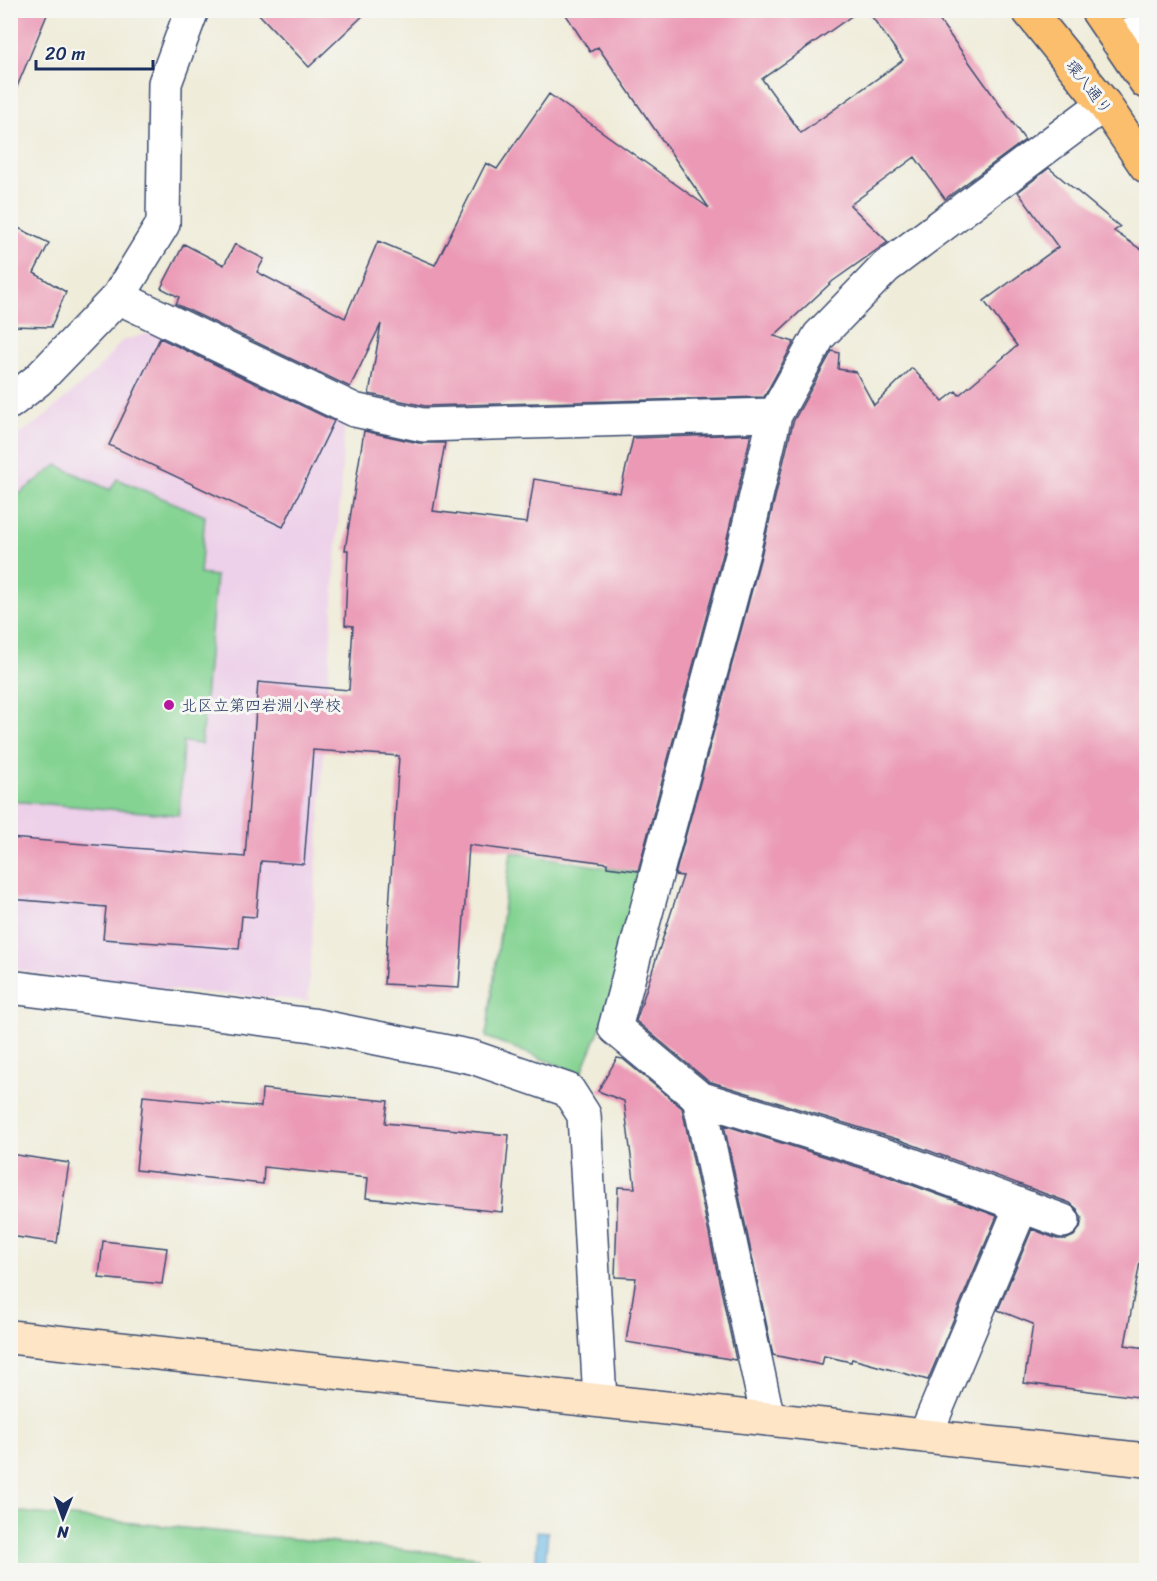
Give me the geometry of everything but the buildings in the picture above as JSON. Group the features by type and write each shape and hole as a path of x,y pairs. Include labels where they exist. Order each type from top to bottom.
{"main road":[{"name":"環八通り","path":"1028,10 1098,97 1146,166"},
{"path":"1097,10 1136,54 1098,97"}],"street":[{"path":"10,402 38,380 118,297 163,224 165,83 192,10"},
{"path":"1064,1221 893,1158 699,1098 615,1028 743,552 775,415 819,336 886,267 1098,97"},
{"path":"118,297 354,410 423,425 775,415"},
{"path":"10,987 312,1025 472,1057 568,1090 584,1114 600,1400"},
{"path":"699,1098 768,1419"},
{"path":"925,1436 1021,1207"},
{"path":"10,1337 1146,1460"}],"shaded area":[{"name":"北区立第四岩淵小学校","path":"164,329 345,417 308,1001 76,982 11,968 10,441 44,417 96,371 122,341"}],"green space":[{"path":"57,465 110,490 117,479 205,516 200,574 216,576 201,744 183,742 179,815 11,801 11,500"},
{"path":"511,852 645,874 604,1019 581,1074 486,1037"},
{"path":"11,1511 478,1557 476,1570 11,1570"}],"water":[{"path":"537,1531 548,1532 545,1566 550,1570 530,1570 531,1566 536,1564"}],"place":[{"name":"北区立第四岩淵小学校","path":"169,705"}]}
